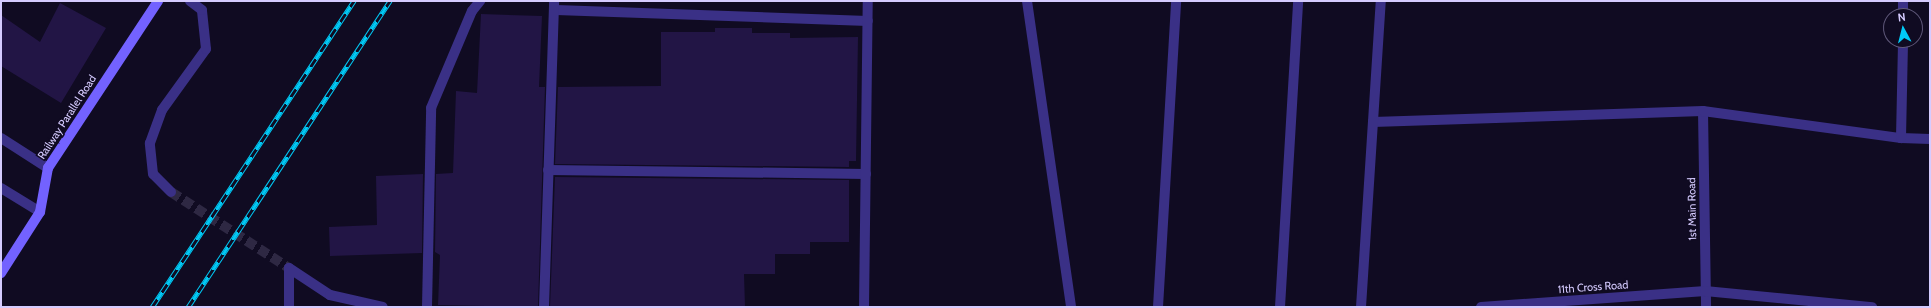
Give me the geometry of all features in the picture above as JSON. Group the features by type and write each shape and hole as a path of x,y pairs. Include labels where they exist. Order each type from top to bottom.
{"street":[{"name":"Railway Parallel Road","path":"1,274 40,212 48,168 158,1"},
{"path":"171,192 153,174 150,143 162,110 206,50 202,10 190,1"},
{"path":"427,307 431,108 472,11 480,1"},
{"path":"864,307 868,1"},
{"path":"1027,1 1071,307"},
{"path":"1158,307 1176,1"},
{"path":"1280,307 1298,1"},
{"path":"1361,307 1381,1"},
{"path":"544,307 555,5 868,21"},
{"path":"1901,138 1903,48"},
{"path":"1373,122 1703,110 1901,138 1930,139"},
{"name":"1st Main Road","path":"1703,110 1706,307"},
{"path":"1,138 48,168"},
{"path":"548,170 866,174"},
{"path":"1,188 40,212"},
{"path":"289,307 289,268 330,295 383,307"},
{"name":"11th Cross Road","path":"1481,307 1705,291 1872,307"}],"building":[{"path":"60,3 106,28 61,103 1,66 1,15 40,42"},
{"path":"481,14 542,16 539,87 545,87 538,307 438,305 440,255 435,252 436,174 453,173 456,91 477,93"},
{"path":"715,28 752,28 752,33 790,33 790,38 858,37 856,161 849,161 849,167 555,164 558,87 661,86 661,32 715,32"},
{"path":"423,174 422,253 330,256 329,227 377,225 376,176"},
{"path":"555,177 849,180 849,242 810,242 810,254 775,254 775,274 744,274 745,307 550,307"}],"tunnel":[{"path":"171,192 289,268"}],"railway":[{"path":"152,307 354,1"},
{"path":"188,307 390,1"}]}
